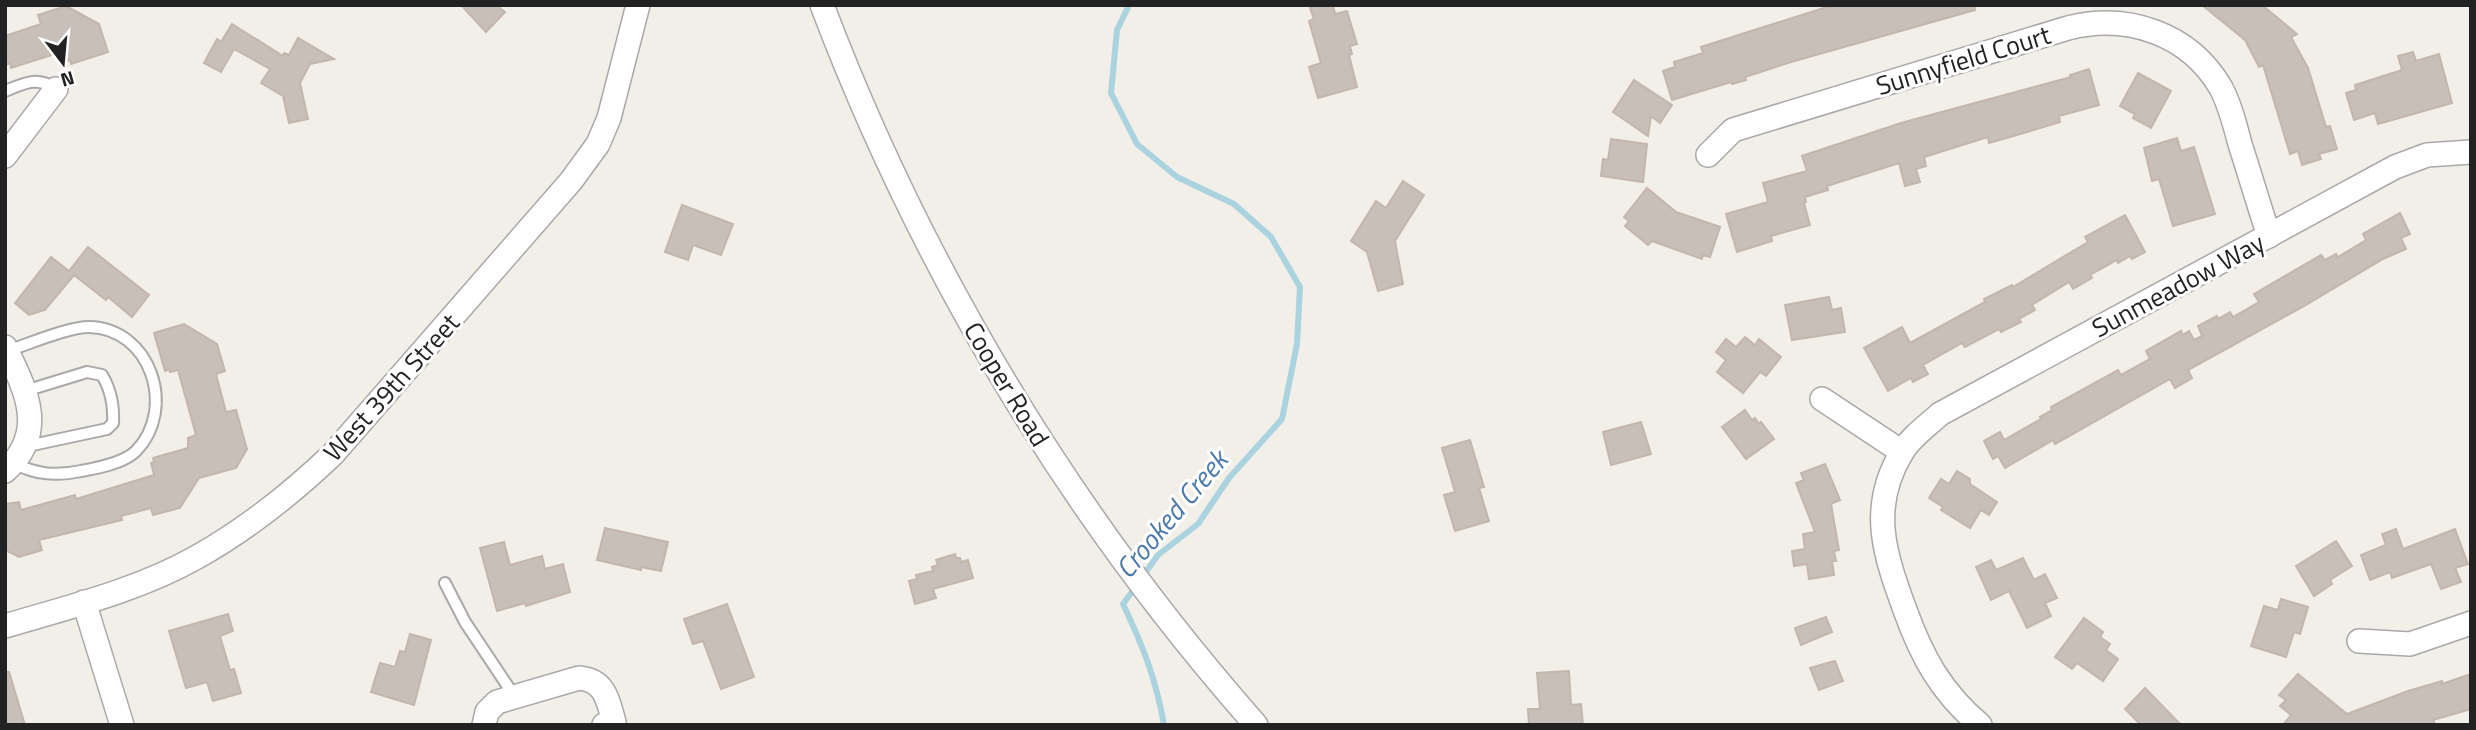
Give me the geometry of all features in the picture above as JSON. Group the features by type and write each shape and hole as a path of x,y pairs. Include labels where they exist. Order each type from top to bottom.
{"street":[{"name":"West 39th Street","path":"5,626 155,577 197,558 235,535 300,486 346,441 571,181 593,151 612,110 638,5"},
{"name":"Cooper Road","path":"822,5 877,141 950,287 1035,432 1157,606 1256,725"},
{"name":"Sunnyfield Court","path":"1708,155 1732,130 2068,28 2103,22 2130,23 2171,39 2200,61 2217,82 2229,106 2269,236"},
{"path":"5,156 56,89"},
{"name":"Sunmeadow Way","path":"1980,725 1954,700 1923,657 1888,562 1882,536 1882,510 1890,476 1914,436 1940,414 2402,163 2443,152 2471,152"},
{"path":"6,349 26,391 30,419 14,460"},
{"path":"1822,399 1902,452"},
{"path":"84,602 122,725"},
{"path":"2359,641 2410,644 2471,623"},
{"path":"484,725 493,705 579,678 588,678 598,683 605,692 611,724"}],"lane":[{"path":"5,91 28,82 46,82 56,89"},
{"path":"6,349 87,327 106,329 122,335 134,344 153,376 156,393 154,417 148,437 134,453 122,460 66,474 27,470 14,460"},
{"path":"14,460 107,429 113,422 114,410 109,388 102,375 87,372 26,391"},
{"path":"445,583 465,622 515,696"}],"building":[{"path":"461,5 496,5 505,12 486,32"},
{"path":"1309,5 1333,5 1335,14 1347,11 1357,44 1350,46 1352,54 1349,55 1357,87 1318,98 1309,67 1321,63 1309,21 1314,19"},
{"path":"1833,5 1974,5 1975,10 1791,62 1745,77 1746,80 1672,100 1663,71 1675,67 1674,62 1703,53 1701,47"},
{"path":"2202,5 2262,5 2297,34 2291,37 2308,68 2326,127 2330,126 2337,149 2319,154 2321,159 2302,165 2298,151 2290,154 2263,65 2259,67 2245,40"},
{"path":"66,6 99,24 108,52 71,64 64,51 11,68 10,63 5,65 5,36 41,24 38,15"},
{"path":"232,24 283,56 284,53 289,55 298,38 334,59 310,64 300,83 308,119 289,123 283,96 261,83 270,69 234,49 221,72 204,63 217,39 221,42"},
{"path":"2413,52 2416,61 2439,54 2452,103 2378,124 2375,113 2354,120 2346,93 2356,90 2355,85 2402,70 2398,56"},
{"path":"2089,69 2099,105 2059,116 2060,122 2017,135 1989,143 1988,137 1924,157 1926,166 1916,169 1920,182 1905,186 1899,163 1827,186 1828,190 1805,197 1810,225 1771,236 1772,241 1737,252 1726,214 1768,202 1763,183 1807,171 1802,156 1901,123 2071,77 2070,75"},
{"path":"2138,73 2171,91 2151,128 2133,118 2135,114 2120,106"},
{"path":"1634,80 1672,105 1660,123 1651,116 1648,136 1613,112"},
{"path":"2177,138 2181,151 2194,147 2215,214 2173,226 2159,179 2152,181 2144,148"},
{"path":"1611,139 1647,144 1643,182 1601,176 1603,159 1608,160"},
{"path":"1403,181 1424,195 1395,241 1403,284 1378,291 1367,252 1351,241 1376,201 1386,208"},
{"path":"1647,188 1676,212 1720,227 1710,257 1703,255 1702,259 1652,241 1648,245 1625,226 1629,221 1624,217"},
{"path":"682,205 733,224 721,255 693,245 688,260 665,252"},
{"path":"2400,213 2410,234 2401,238 2406,249 2383,259 2188,370 2192,378 2175,388 2170,379 2055,444 2053,440 2005,468 1998,456 1993,459 1984,441 2000,432 2004,440 2041,419 2040,417 2052,410 2051,407 2118,370 2121,375 2150,359 2146,351 2181,331 2183,335 2189,331 2194,340 2202,336 2198,326 2230,312 2233,317 2259,302 2254,294 2321,255 2325,260 2336,254 2338,257 2366,240 2363,234"},
{"path":"2125,215 2145,252 2118,263 2117,260 2090,275 2092,278 2073,289 2069,282 2032,305 2035,310 2019,319 2021,322 2001,332 1999,329 1965,347 1962,343 1923,365 1928,374 1913,382 1911,378 1888,391 1864,348 1902,327 1910,343 1985,302 1984,299 2012,285 2013,287 2088,242 2085,237"},
{"path":"88,247 149,295 132,317 108,297 106,300 74,275 45,310 29,315 15,303 51,257 69,271"},
{"path":"1829,297 1832,310 1841,308 1845,332 1792,340 1785,305"},
{"path":"184,324 217,344 225,371 216,374 226,412 236,410 247,449 236,468 199,478 180,508 153,515 151,508 121,516 122,520 39,540 42,550 19,557 5,550 5,504 19,502 21,510 75,495 76,499 154,475 151,463 154,462 153,458 188,448 188,438 196,435 178,370 165,371 154,333"},
{"path":"1745,337 1755,345 1759,339 1781,357 1766,376 1760,372 1743,393 1717,372 1726,360 1716,352 1726,339 1736,347"},
{"path":"1745,410 1752,420 1755,418 1759,424 1761,422 1774,439 1746,459 1722,427"},
{"path":"1641,422 1651,454 1611,465 1603,432"},
{"path":"1470,440 1484,487 1479,488 1489,521 1455,531 1444,495 1455,492 1442,448"},
{"path":"1825,464 1840,500 1831,504 1839,550 1834,551 1836,561 1832,561 1834,575 1809,579 1807,564 1794,566 1792,551 1805,549 1803,534 1815,532 1796,483 1804,480 1801,473"},
{"path":"1957,471 1970,479 1970,484 1997,502 1989,515 1981,510 1970,528 1941,510 1943,507 1929,498 1941,479 1949,484"},
{"path":"605,528 668,542 661,571 641,567 641,570 597,560"},
{"path":"2396,529 2403,549 2455,529 2468,564 2455,568 2461,582 2441,589 2431,564 2392,578 2390,572 2370,580 2361,555 2386,545 2382,534"},
{"path":"2336,541 2352,566 2330,580 2332,584 2314,596 2296,566"},
{"path":"504,542 510,565 542,556 545,569 563,564 570,592 526,606 525,603 497,611 480,548"},
{"path":"955,554 961,562 968,560 973,578 933,589 936,598 915,604 909,581 917,579 916,575 933,571 932,567 938,565 936,560"},
{"path":"2023,558 2034,580 2045,574 2057,598 2045,603 2051,616 2027,628 2009,591 1991,600 1976,567 1991,560 1996,570"},
{"path":"2281,599 2308,607 2300,634 2294,632 2286,657 2251,646 2264,606 2278,610"},
{"path":"727,604 754,677 721,689 703,641 693,644 684,619"},
{"path":"228,614 233,631 220,636 230,670 234,669 241,693 213,701 207,682 186,688 169,631"},
{"path":"1826,617 1832,632 1801,645 1795,628"},
{"path":"2084,618 2103,632 2100,637 2110,644 2106,650 2118,659 2103,681 2077,663 2072,669 2055,657"},
{"path":"410,634 431,640 414,705 371,692 380,663 395,667 400,651 405,652"},
{"path":"1835,661 1843,681 1819,690 1810,668"},
{"path":"1569,671 1571,705 1581,704 1583,725 1529,725 1528,709 1540,709 1537,673"},
{"path":"5,672 9,672 25,725 5,725"},
{"path":"2298,674 2347,714 2408,691 2471,674 2471,709 2433,720 2435,725 2283,725 2291,715 2280,706 2286,700 2279,695"},
{"path":"2145,688 2181,725 2141,725 2125,709"}],"waterway":[{"name":"Crooked Creek","path":"1129,5 1117,30 1111,93 1137,144 1177,177 1234,204 1271,237 1300,287 1297,344 1282,419 1229,478 1198,524 1158,555 1143,576"},
{"name":"Crooked Creek","path":"1137,585 1123,604 1148,663 1164,725"}]}
